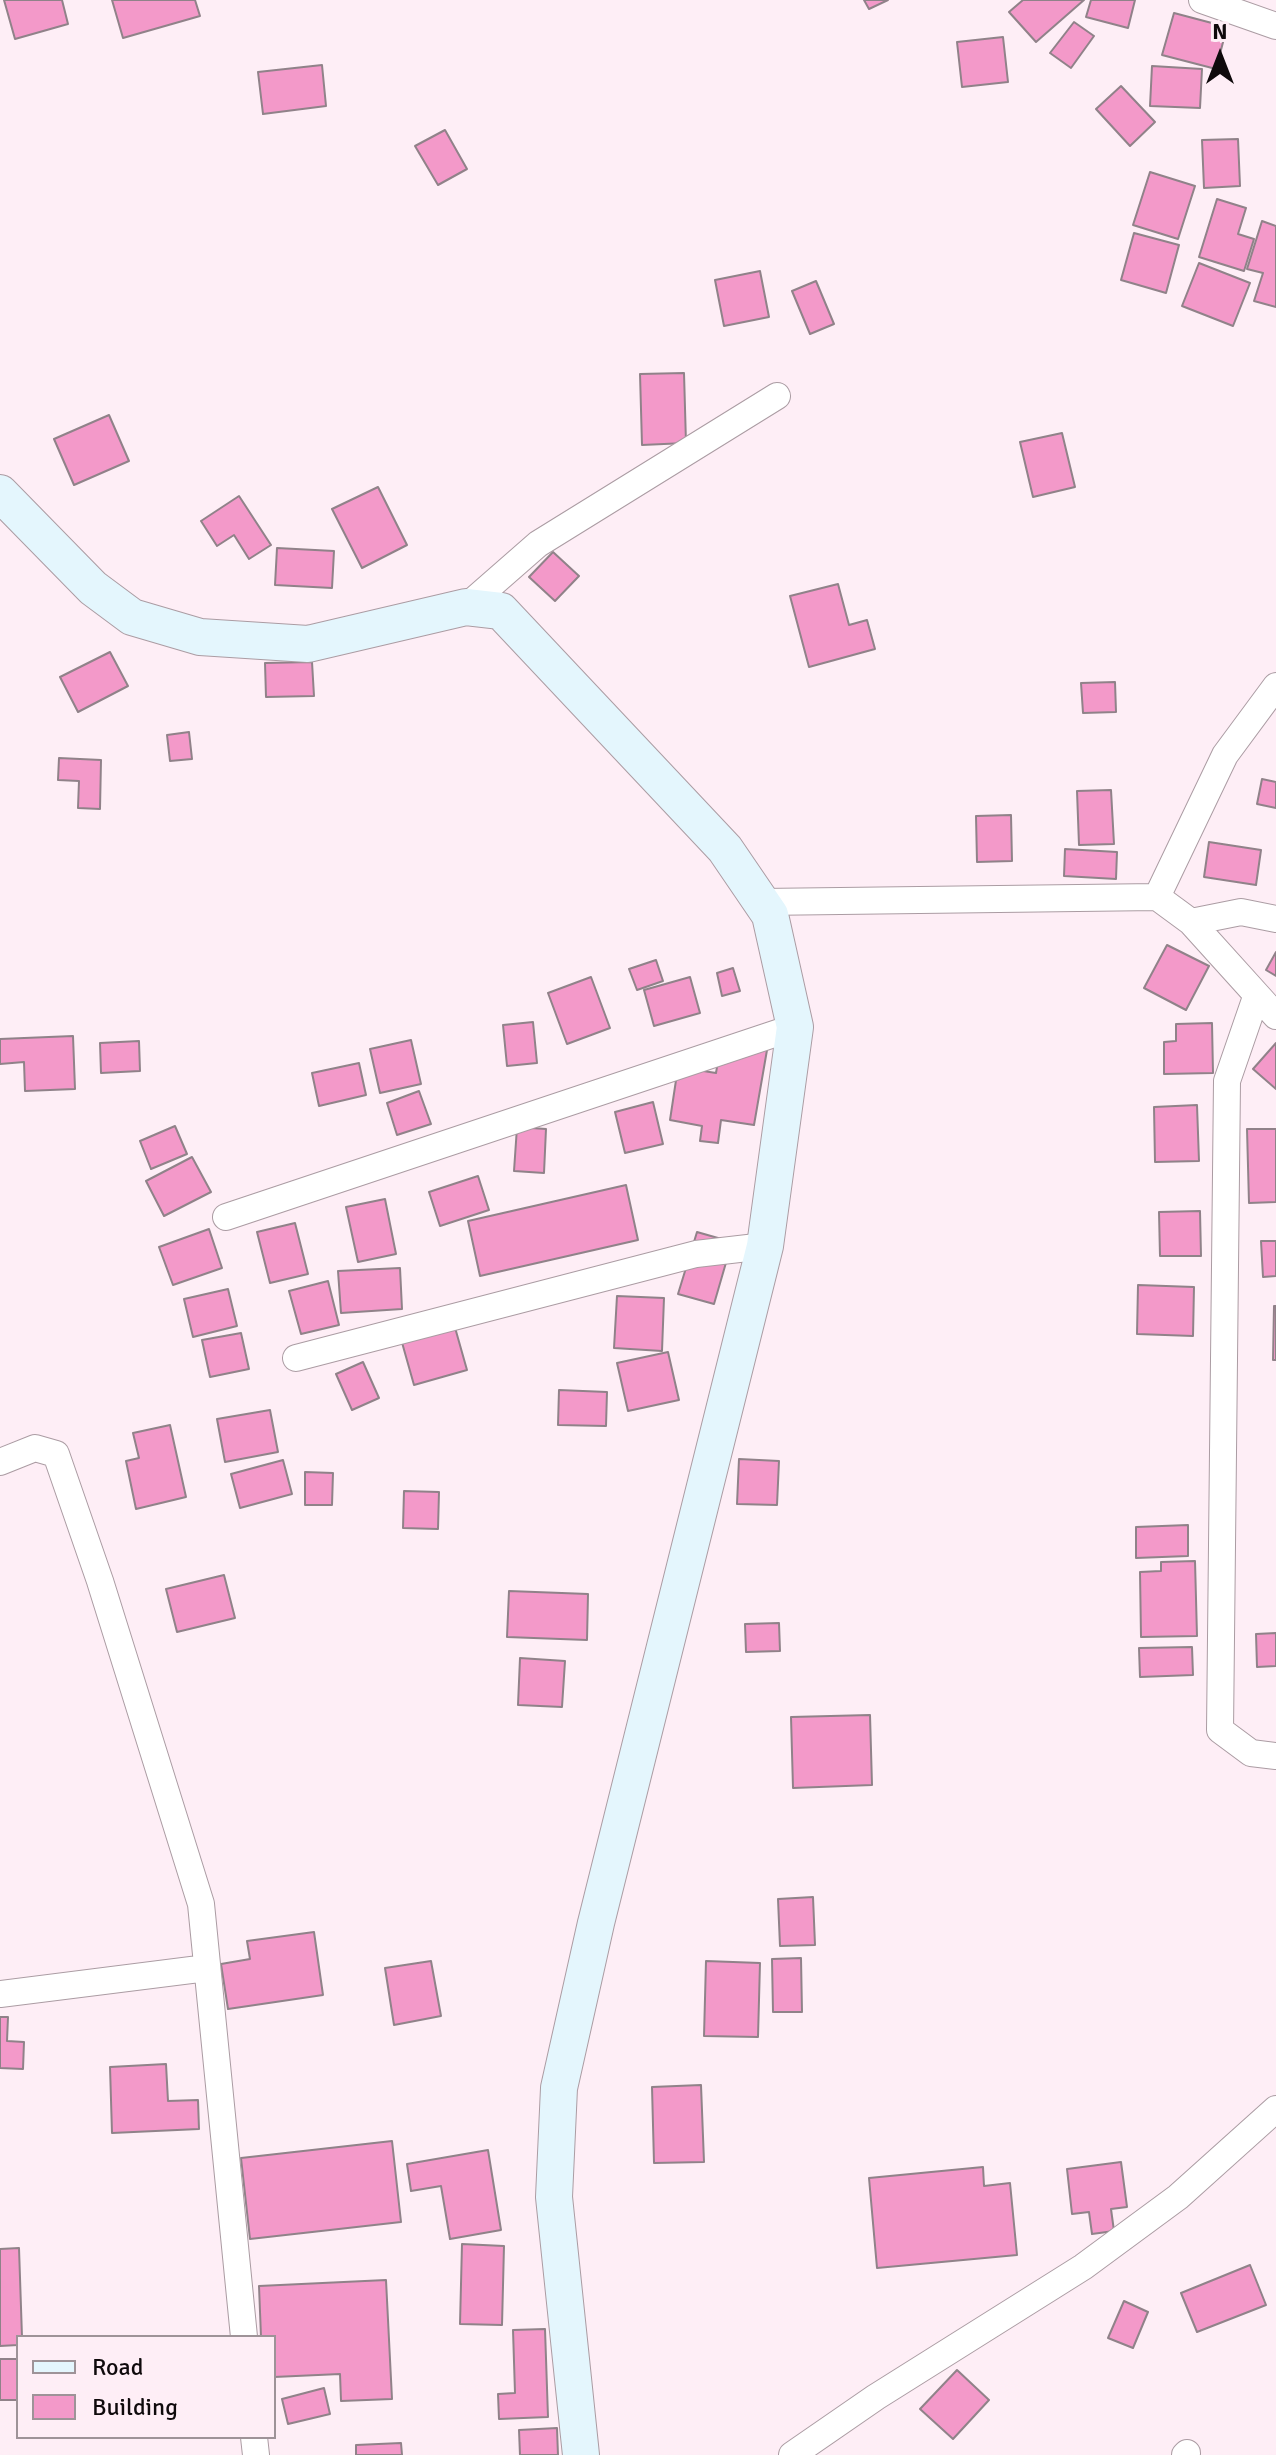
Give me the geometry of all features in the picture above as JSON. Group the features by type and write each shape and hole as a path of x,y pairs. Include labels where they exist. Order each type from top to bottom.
{"street":[{"path":"1202,0 1276,26"},
{"path":"466,607 538,544 777,396"},
{"path":"0,493 93,588 132,617 200,637 308,644 466,607 501,611 725,849 770,915 795,1027 765,1246 596,1923 559,2088 554,2197 581,2455"},
{"path":"1157,897 1225,755 1276,686"},
{"path":"761,902 1157,897 1191,922 1276,1016"},
{"path":"1191,922 1241,912 1276,919"},
{"path":"1256,997 1227,1081 1220,1730 1251,1753 1276,1756"},
{"path":"226,1217 795,1027"},
{"path":"296,1358 696,1254 765,1246"},
{"path":"0,1462 35,1448 56,1454 100,1581 201,1904 244,2335"},
{"path":"0,1994 207,1968"},
{"path":"792,2455 876,2397 1083,2267 1178,2197 1276,2109"}],"building":[{"path":"4,0 62,0 68,24 15,39"},
{"path":"112,0 195,0 200,16 123,38"},
{"path":"864,0 888,0 869,9"},
{"path":"1023,0 1084,0 1036,42 1009,12"},
{"path":"1091,0 1135,0 1128,28 1086,17"},
{"path":"1174,13 1227,27 1216,69 1162,55"},
{"path":"1074,22 1094,36 1071,68 1050,53"},
{"path":"1003,37 1008,82 962,87 957,42"},
{"path":"322,65 326,106 263,114 258,72"},
{"path":"1152,66 1202,69 1200,108 1150,106"},
{"path":"1121,86 1155,122 1130,146 1096,109"},
{"path":"445,130 467,169 438,185 415,146"},
{"path":"1238,139 1240,186 1204,188 1202,140"},
{"path":"1150,172 1195,186 1178,239 1133,225"},
{"path":"1217,199 1246,208 1238,234 1254,239 1244,271 1199,257"},
{"path":"1262,221 1276,226 1276,307 1254,301 1263,273 1247,269"},
{"path":"1134,233 1179,245 1166,293 1121,280"},
{"path":"1199,263 1250,283 1233,326 1182,306"},
{"path":"760,271 769,317 724,326 715,280"},
{"path":"816,281 834,324 810,334 792,291"},
{"path":"684,373 686,443 642,445 640,374"},
{"path":"109,415 129,461 74,485 54,439"},
{"path":"1062,433 1075,487 1033,497 1020,442"},
{"path":"378,487 407,545 362,568 332,509"},
{"path":"239,496 271,545 249,559 234,535 217,546 201,521"},
{"path":"277,548 334,551 332,588 275,585"},
{"path":"553,552 579,576 555,601 529,577"},
{"path":"838,584 849,625 867,620 875,649 809,667 790,596"},
{"path":"110,652 128,686 78,712 60,677"},
{"path":"312,662 314,696 266,697 265,663"},
{"path":"1115,682 1116,712 1083,713 1081,683"},
{"path":"189,732 192,759 170,761 167,735"},
{"path":"59,758 101,760 100,809 78,808 79,781 58,780"},
{"path":"1262,779 1276,782 1276,808 1257,804"},
{"path":"1111,790 1114,844 1079,845 1077,791"},
{"path":"1011,815 1012,861 977,862 976,816"},
{"path":"1209,842 1261,850 1256,885 1204,877"},
{"path":"1065,849 1117,852 1116,879 1064,876"},
{"path":"1167,945 1209,966 1186,1010 1144,988"},
{"path":"1276,952 1276,976 1266,970"},
{"path":"656,960 663,981 637,990 629,969"},
{"path":"733,968 740,991 722,996 717,973"},
{"path":"591,977 610,1028 567,1044 548,993"},
{"path":"690,977 700,1013 654,1026 644,990"},
{"path":"533,1022 537,1063 507,1066 503,1025"},
{"path":"1212,1023 1213,1073 1164,1074 1164,1042 1176,1041 1176,1024"},
{"path":"73,1036 75,1089 25,1091 24,1062 0,1064 0,1039"},
{"path":"411,1040 421,1084 380,1093 370,1049"},
{"path":"139,1041 140,1071 101,1073 100,1043"},
{"path":"721,1043 767,1050 754,1125 721,1120 718,1143 700,1141 702,1126 670,1120 678,1067 716,1073"},
{"path":"1276,1043 1276,1089 1253,1069"},
{"path":"359,1063 366,1095 319,1106 312,1073"},
{"path":"419,1091 431,1124 397,1135 387,1103"},
{"path":"653,1102 663,1144 625,1153 615,1112"},
{"path":"1197,1105 1199,1161 1155,1162 1154,1107"},
{"path":"175,1126 187,1154 151,1169 140,1141"},
{"path":"517,1127 546,1129 544,1173 514,1171"},
{"path":"1247,1129 1276,1129 1276,1202 1249,1203"},
{"path":"192,1157 211,1192 164,1216 146,1181"},
{"path":"478,1176 489,1210 440,1226 429,1192"},
{"path":"626,1185 638,1240 480,1276 468,1221"},
{"path":"385,1199 396,1254 358,1262 346,1207"},
{"path":"1200,1211 1201,1256 1160,1256 1159,1212"},
{"path":"295,1223 308,1274 270,1283 257,1232"},
{"path":"209,1229 222,1268 173,1285 159,1247"},
{"path":"697,1232 732,1242 714,1304 678,1294"},
{"path":"1261,1241 1276,1241 1276,1276 1263,1277"},
{"path":"400,1268 402,1309 341,1313 338,1271"},
{"path":"328,1281 339,1325 301,1334 289,1291"},
{"path":"1138,1285 1194,1287 1193,1336 1137,1334"},
{"path":"228,1289 237,1326 193,1337 184,1299"},
{"path":"617,1296 664,1298 662,1351 614,1348"},
{"path":"1276,1306 1276,1360 1273,1360"},
{"path":"454,1324 467,1370 414,1385 401,1339"},
{"path":"241,1333 249,1369 210,1377 202,1340"},
{"path":"668,1352 679,1400 628,1411 617,1363"},
{"path":"363,1362 379,1398 352,1410 336,1374"},
{"path":"559,1390 607,1392 606,1426 558,1425"},
{"path":"270,1410 278,1452 225,1462 217,1419"},
{"path":"170,1425 186,1497 136,1509 126,1461 139,1458 133,1433"},
{"path":"739,1459 779,1461 777,1505 737,1504"},
{"path":"283,1460 292,1494 240,1508 231,1474"},
{"path":"305,1472 333,1473 332,1505 305,1505"},
{"path":"404,1491 439,1492 438,1529 403,1528"},
{"path":"1188,1525 1188,1556 1136,1558 1136,1527"},
{"path":"1195,1561 1197,1636 1141,1637 1140,1572 1161,1571 1161,1562"},
{"path":"224,1575 235,1618 177,1632 166,1589"},
{"path":"509,1591 588,1594 587,1640 507,1637"},
{"path":"779,1623 780,1651 746,1652 745,1624"},
{"path":"1276,1633 1276,1666 1257,1667 1256,1634"},
{"path":"1192,1647 1193,1675 1140,1677 1139,1648"},
{"path":"520,1658 565,1661 562,1707 518,1705"},
{"path":"870,1715 872,1785 793,1788 791,1717"},
{"path":"813,1897 815,1945 780,1946 778,1899"},
{"path":"314,1932 323,1995 228,2009 221,1964 250,1959 247,1941"},
{"path":"801,1958 802,2012 773,2012 772,1959"},
{"path":"431,1961 441,2016 394,2025 385,1968"},
{"path":"706,1961 760,1963 758,2037 704,2036"},
{"path":"0,2017 8,2017 7,2041 24,2042 23,2069 0,2068"},
{"path":"166,2064 168,2101 198,2100 199,2129 112,2133 110,2067"},
{"path":"701,2085 704,2162 654,2163 652,2087"},
{"path":"392,2141 401,2222 250,2239 241,2158"},
{"path":"488,2150 501,2230 450,2239 441,2186 411,2191 407,2164"},
{"path":"1121,2162 1127,2207 1111,2209 1114,2231 1092,2234 1089,2212 1072,2214 1067,2169"},
{"path":"983,2167 984,2186 1010,2183 1017,2255 877,2268 869,2178"},
{"path":"462,2244 504,2246 502,2325 460,2324"},
{"path":"19,2248 22,2335 16,2335 16,2345 0,2346 0,2249"},
{"path":"1250,2265 1266,2305 1197,2332 1181,2293"},
{"path":"386,2280 392,2399 341,2401 340,2374 276,2377 276,2335 261,2335 259,2286"},
{"path":"1124,2301 1148,2312 1133,2348 1108,2338"},
{"path":"545,2329 548,2417 499,2419 498,2394 515,2393 513,2330"},
{"path":"0,2359 16,2359 16,2400 0,2400"},
{"path":"957,2370 989,2400 953,2439 920,2409"},
{"path":"324,2388 330,2414 288,2424 282,2399"},
{"path":"557,2428 558,2455 520,2455 519,2430"},
{"path":"401,2443 402,2455 356,2455 356,2445"}]}
